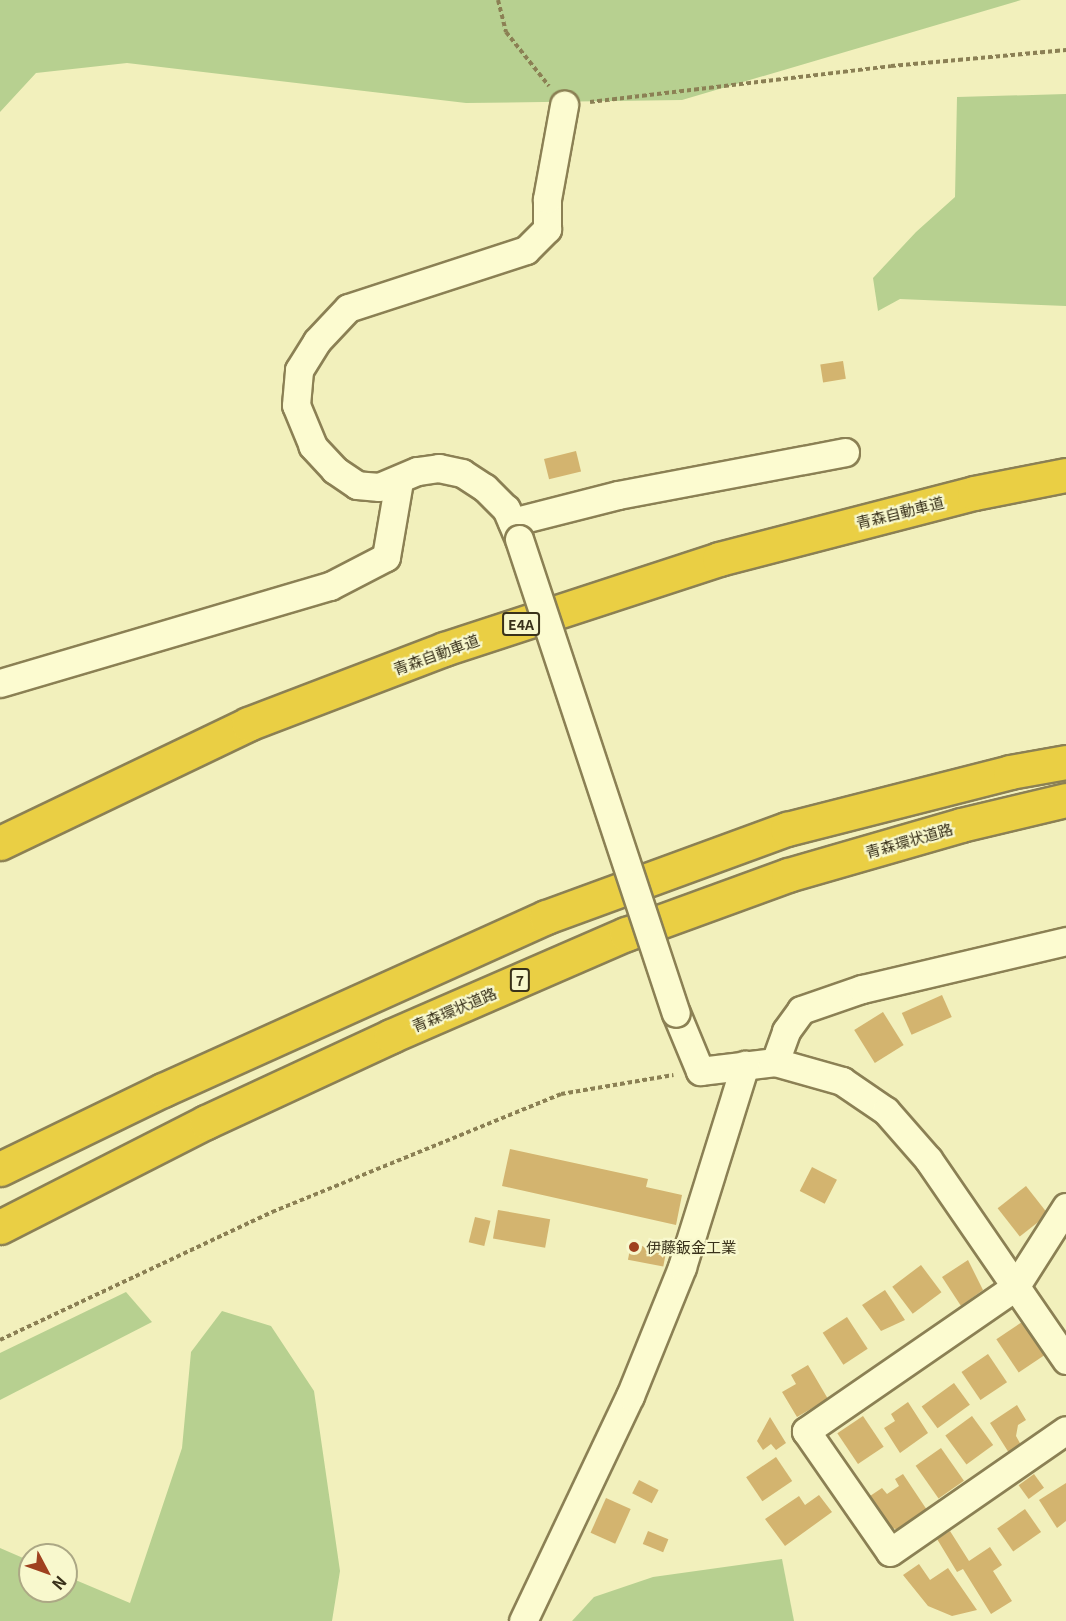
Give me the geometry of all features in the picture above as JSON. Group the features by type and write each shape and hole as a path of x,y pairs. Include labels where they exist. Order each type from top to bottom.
{"highway":[{"name":"青森自動車道","path":"0,843 248,724 444,650 719,559 974,493 1066,475"},
{"path":"0,1169 163,1090 546,917 787,829 1010,772 1066,762"},
{"name":"青森環状道路","path":"0,1227 206,1122 391,1036 626,934 788,875 961,825 1066,800"}],"street":[{"path":"564,105 547,199 547,229 526,250 348,308 317,341 299,370 296,405 313,446 328,462 357,485 379,487 399,481 417,471 439,468 462,473 486,488 506,509 515,530 676,1013 700,1071 775,1062 842,1081 886,1111 928,1159 1066,1360"},
{"path":"515,530 618,495 845,452"},
{"path":"0,683 330,586 386,557 399,481"},
{"path":"775,1062 786,1030 801,1010 862,989 1066,941"},
{"path":"523,1621 630,1396 682,1267 745,1065"},
{"path":"1066,1207 1015,1287 806,1431 890,1552 1066,1430"}],"path":[{"path":"498,0 506,32 564,105 891,66 1066,50"},
{"path":"0,1340 272,1212 561,1094 700,1071"}],"green space":[{"path":"0,0 1021,0 682,100 466,103 127,63 36,73 0,112"},
{"path":"1066,94 1066,306 900,299 878,311 873,278 916,232 955,197 957,97"},
{"path":"126,1292 152,1322 0,1400 0,1353"},
{"path":"222,1311 271,1326 314,1391 340,1571 332,1621 0,1621 0,1548 18,1556 18,1603 78,1603 78,1581 130,1603 182,1448 191,1352"},
{"path":"782,1559 794,1621 572,1621 594,1597 653,1577"}],"building":[{"path":"843,361 846,379 823,382 820,365"},
{"path":"576,451 581,471 549,479 544,459"},
{"path":"942,995 952,1017 912,1035 902,1013"},
{"path":"883,1012 904,1045 875,1063 854,1030"},
{"path":"510,1149 648,1179 646,1187 682,1195 676,1225 502,1186"},
{"path":"812,1167 837,1180 825,1204 800,1191"},
{"path":"1026,1186 1048,1214 1020,1237 998,1208"},
{"path":"498,1210 550,1219 545,1248 493,1239"},
{"path":"475,1217 491,1221 484,1246 469,1242"},
{"path":"631,1244 666,1251 663,1267 628,1260"},
{"path":"968,1260 983,1290 961,1306 942,1277"},
{"path":"921,1265 941,1292 913,1314 892,1287"},
{"path":"885,1290 905,1320 881,1331 862,1305"},
{"path":"847,1317 868,1349 843,1365 823,1333"},
{"path":"1022,1322 1044,1355 1019,1372 996,1339"},
{"path":"988,1354 1007,1382 980,1400 961,1372"},
{"path":"808,1365 828,1399 797,1417 782,1392 796,1384 791,1375"},
{"path":"954,1383 970,1405 938,1428 922,1407"},
{"path":"908,1402 928,1433 900,1453 884,1428 895,1421 891,1414"},
{"path":"1017,1405 1026,1420 1018,1425 1016,1436 1021,1445 1009,1453 990,1423"},
{"path":"863,1416 884,1447 858,1464 837,1433"},
{"path":"972,1416 993,1445 966,1465 945,1435"},
{"path":"770,1417 786,1443 776,1450 771,1444 763,1450 757,1441"},
{"path":"941,1448 964,1481 939,1499 916,1466"},
{"path":"776,1457 792,1481 762,1501 746,1477"},
{"path":"903,1474 929,1513 903,1531 892,1528 870,1496 882,1488 887,1494 899,1486 895,1479"},
{"path":"1034,1474 1044,1488 1029,1499 1019,1485"},
{"path":"639,1480 659,1490 652,1503 632,1493"},
{"path":"1066,1483 1066,1521 1057,1528 1039,1500"},
{"path":"819,1495 832,1512 785,1546 765,1519 799,1496 805,1505"},
{"path":"606,1498 631,1509 615,1544 591,1533"},
{"path":"1025,1509 1041,1532 1013,1551 997,1529"},
{"path":"648,1531 668,1539 663,1552 643,1544"},
{"path":"950,1531 969,1561 990,1547 1002,1565 993,1571 1012,1601 991,1614 963,1569 957,1572 937,1539"},
{"path":"919,1564 930,1580 948,1568 977,1610 952,1616 928,1606 903,1575"}],"place":[{"name":"伊藤鈑金工業","path":"634,1247"}]}
